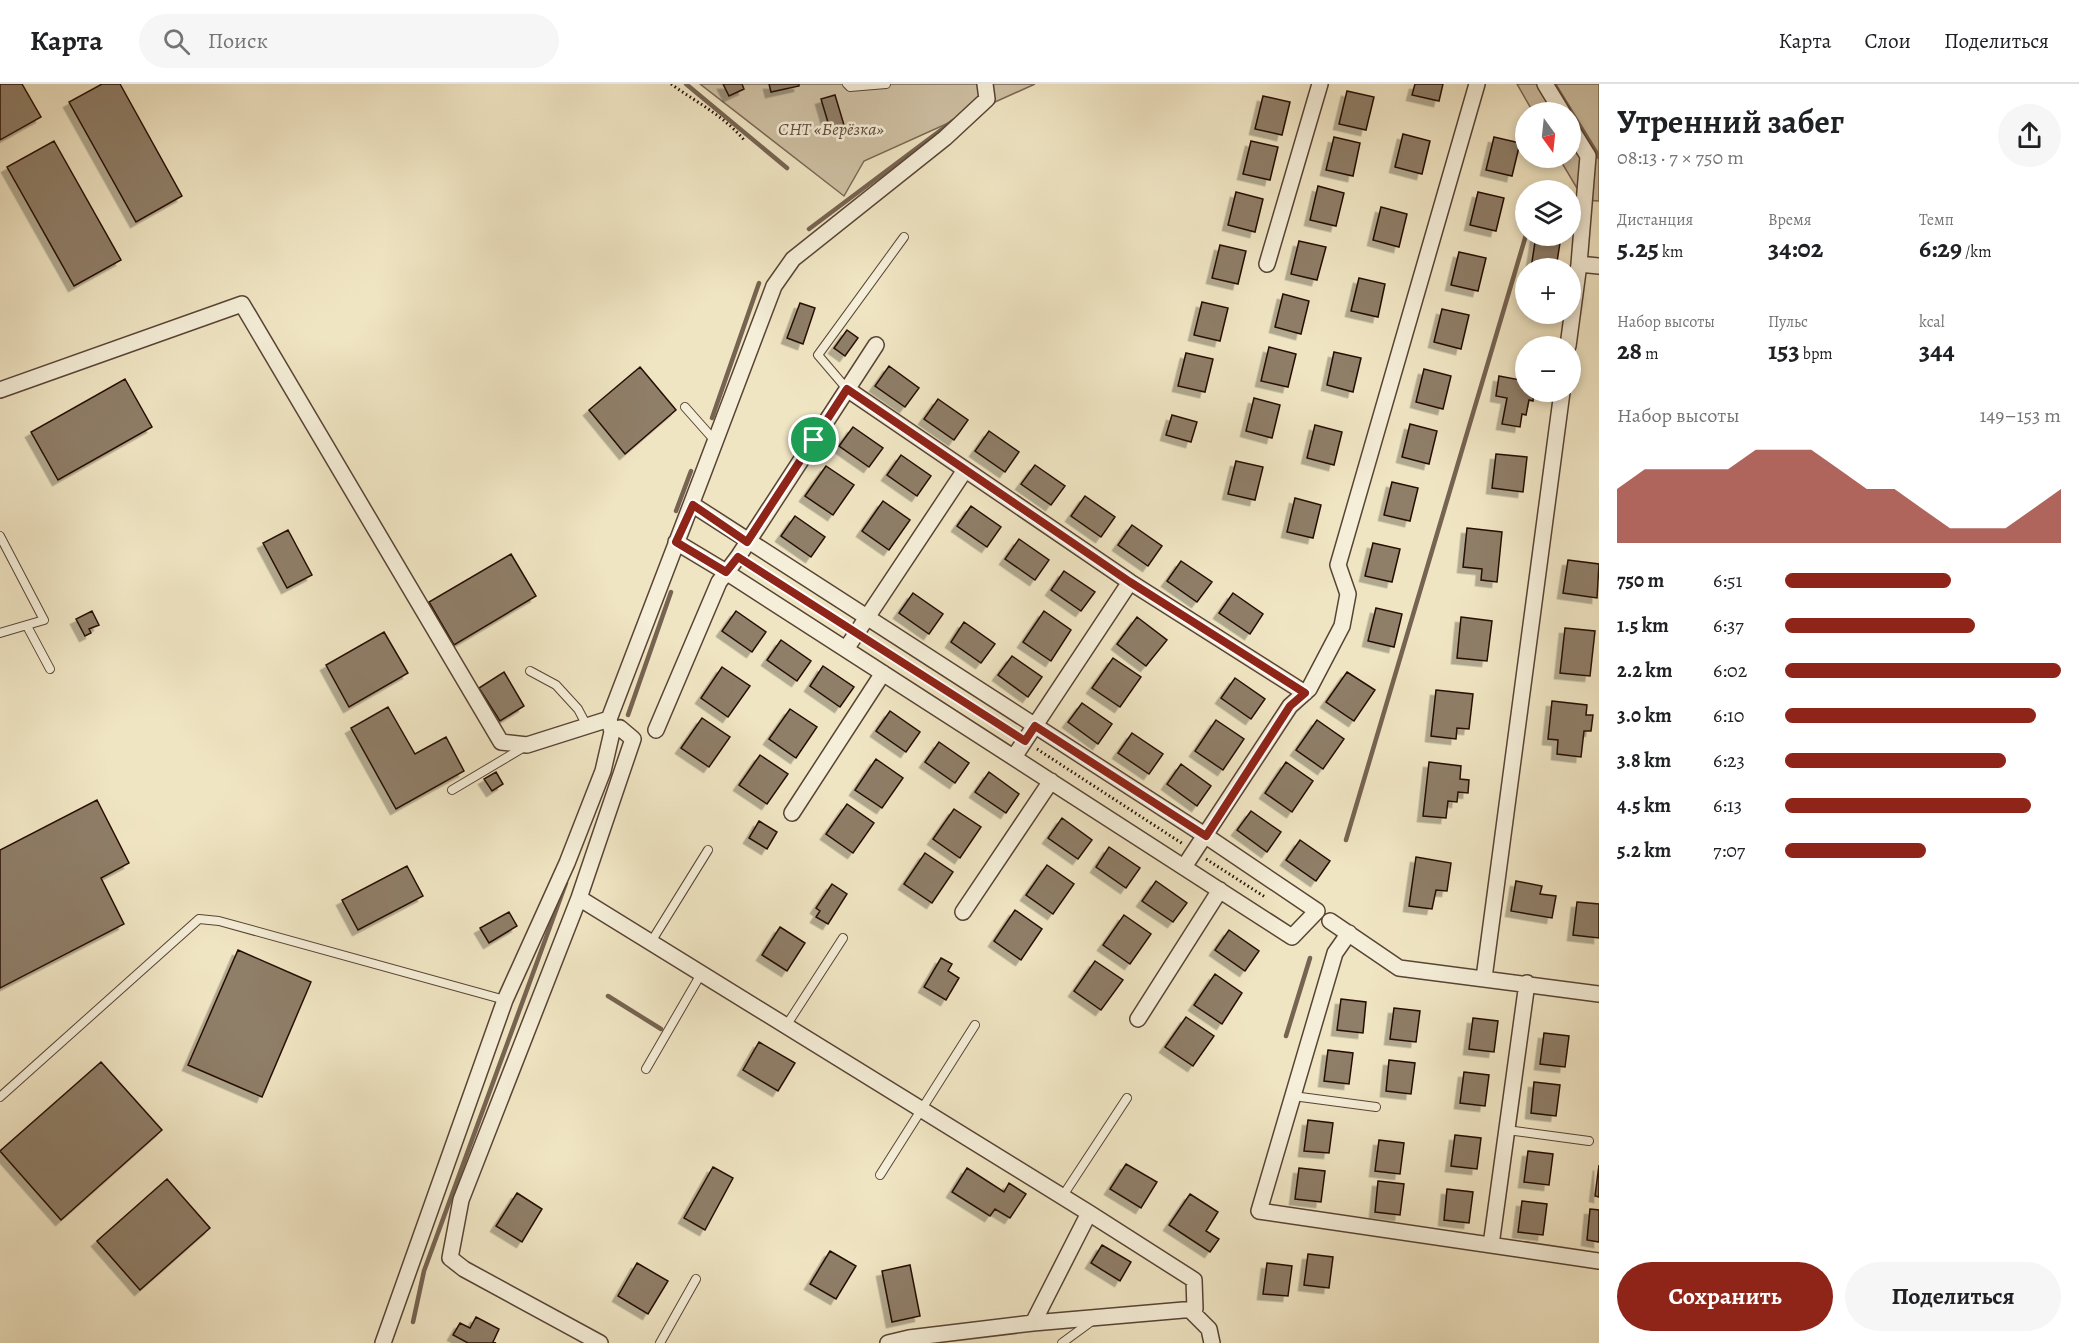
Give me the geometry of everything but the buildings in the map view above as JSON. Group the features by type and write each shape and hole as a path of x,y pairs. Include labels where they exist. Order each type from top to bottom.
{"street":[{"path":"383,1343 506,1000 567,863 603,771 611,725 676,542 693,505 774,286 793,260 945,138 987,99 985,84"},
{"path":"1267,264 1320,84"},
{"path":"1184,867 1290,706 1309,689 1342,626 1348,594 1338,565 1477,84"},
{"path":"1545,84 1556,102"},
{"path":"1580,258 1588,156 1581,145"},
{"path":"1581,264 1599,266"},
{"path":"0,390 242,304 501,742 527,746 587,726 611,725 620,728 633,739 579,898 461,1200 450,1258 464,1269 600,1343"},
{"path":"656,730 718,582 738,557 876,345"},
{"path":"847,389 1130,582 1305,693"},
{"path":"1484,978 1561,402"},
{"path":"846,649 965,470"},
{"path":"676,542 1292,937 1317,911 1206,836 747,542 693,505"},
{"path":"1014,757 1130,582"},
{"path":"792,813 883,673"},
{"path":"963,912 1051,781"},
{"path":"1138,1019 1220,890"},
{"path":"579,898 1194,1280 1195,1310 1033,1323 909,1338 888,1343"},
{"path":"1330,921 1399,968 1599,994"},
{"path":"1349,933 1335,953 1259,1211 1599,1261"},
{"path":"1491,1245 1527,983"},
{"path":"1033,1323 1089,1213"},
{"path":"1190,1310 1209,1329 1212,1343"}],"lane":[{"path":"847,84 850,87 886,84"},
{"path":"847,389 818,356 904,237"},
{"path":"685,407 716,442"},
{"path":"0,536 44,620 0,633"},
{"path":"27,626 50,669"},
{"path":"530,671 556,685 578,709 587,726"},
{"path":"452,790 527,746"},
{"path":"651,942 708,850"},
{"path":"0,1097 199,919 219,921 506,1000"},
{"path":"786,1026 843,938"},
{"path":"646,1069 701,974"},
{"path":"880,1175 975,1025"},
{"path":"1293,1096 1376,1107"},
{"path":"1062,1197 1127,1098"},
{"path":"1507,1130 1589,1141"},
{"path":"660,1343 696,1279"},
{"path":"1062,1343 1095,1318"}],"path":[{"path":"671,84 710,109 736,130 744,140"},
{"path":"738,557 1265,897"},
{"path":"1253,912 1275,883"}],"green space":[{"name":"СНТ «Берёзка»","path":"700,84 1035,84 864,161 844,196"},
{"path":"1517,84 1599,84 1599,201 1584,200 1581,195 1581,180 1572,180 1565,168 1581,168 1581,102 1527,102"}],"waterway":[{"path":"686,84 787,168"},
{"path":"1554,84 1599,157"},
{"path":"809,229 953,121"},
{"path":"1346,840 1523,246"},
{"path":"712,418 759,283"},
{"path":"676,511 691,471"},
{"path":"628,715 671,592"},
{"path":"413,1322 424,1271 566,883"},
{"path":"1286,1036 1310,958"},
{"path":"608,996 661,1029"}],"route":[{"path":"847,389 1130,582 1305,693 1290,706 1206,836 1035,726 1025,741 738,557 726,572 676,542 693,505 747,542 814,440 847,389"}]}
